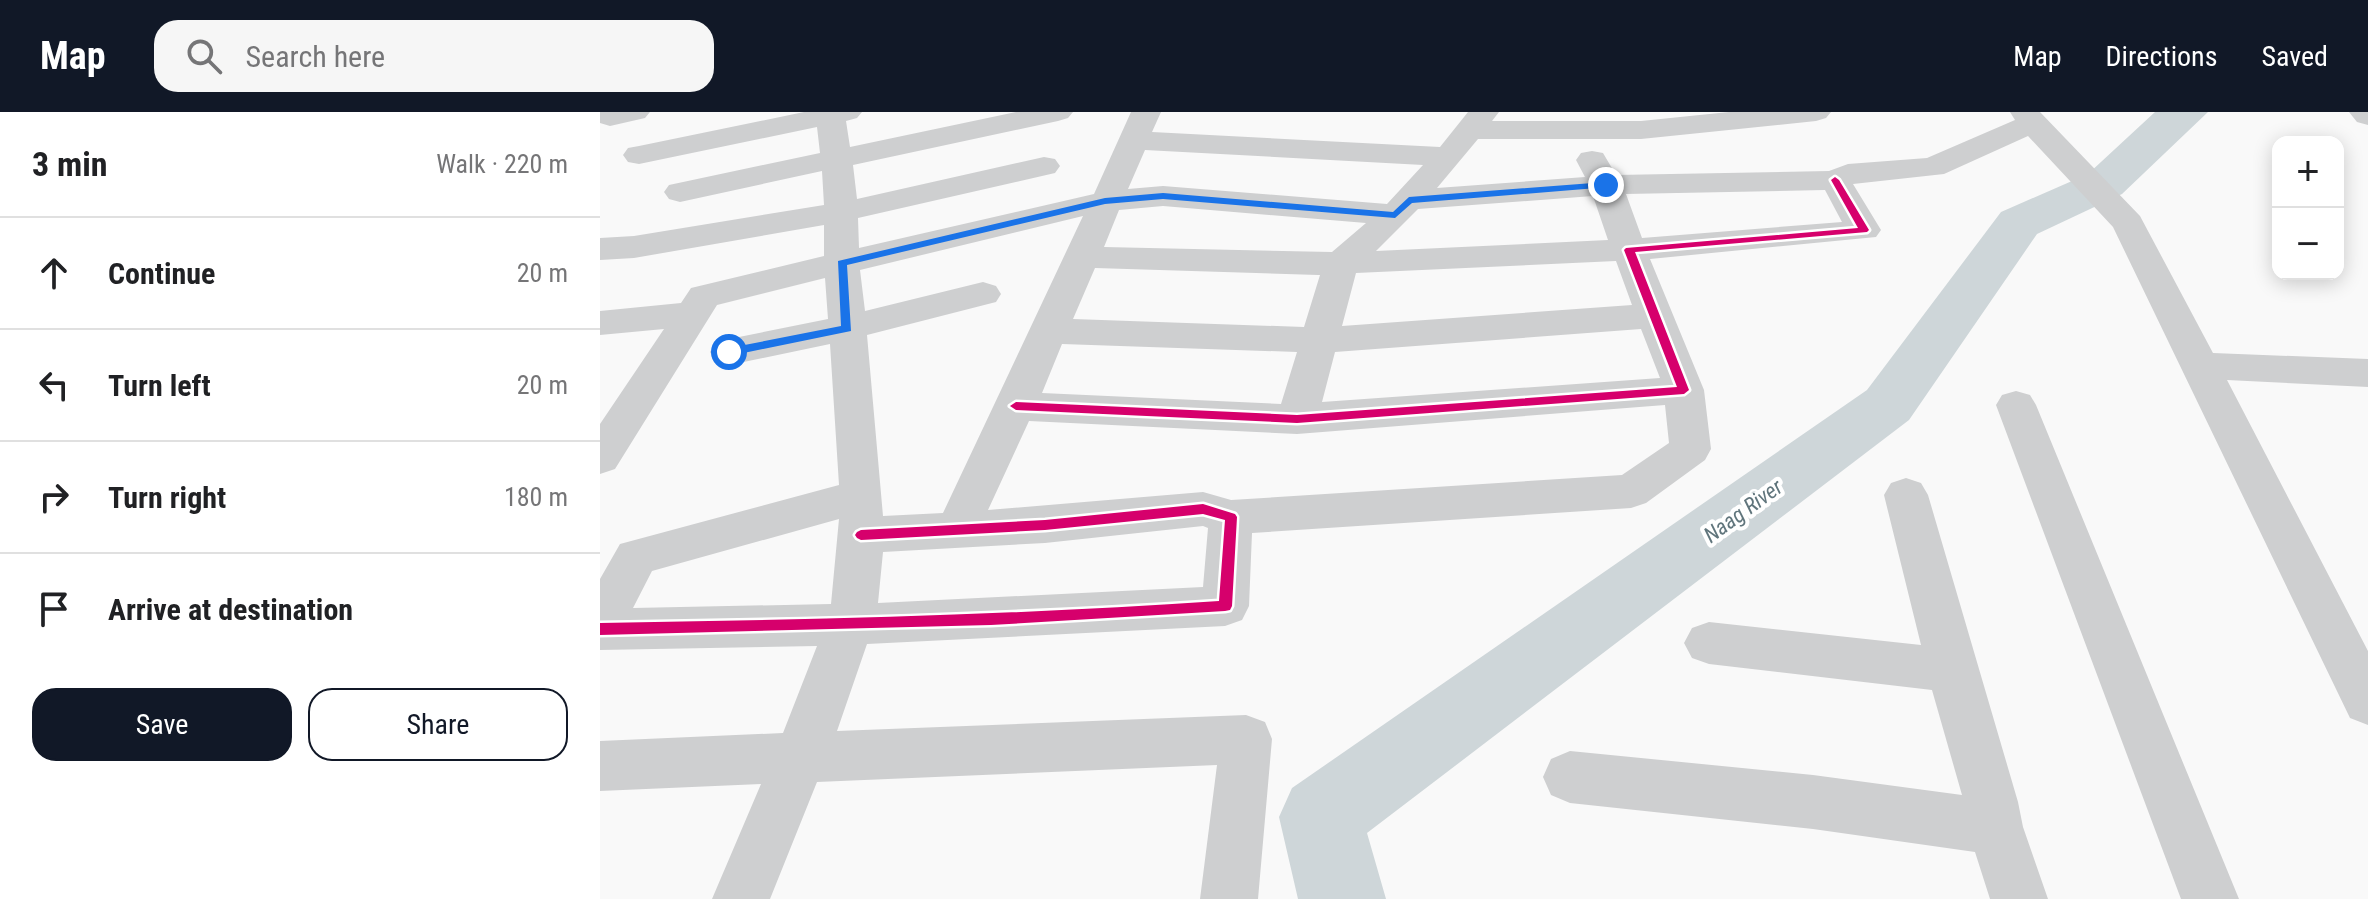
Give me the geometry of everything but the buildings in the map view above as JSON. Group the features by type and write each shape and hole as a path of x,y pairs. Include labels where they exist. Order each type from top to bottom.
{"street":[{"path":"680,192 1058,112"},
{"path":"1297,419 1341,263 1402,208 1477,121 1575,129 1644,121 1816,112"},
{"path":"639,155 836,113 842,263 861,516 859,576 851,625 741,899"},
{"path":"600,458 618,404 704,296 842,263 1105,201 1163,196 1402,208 1606,185 1835,180 1848,174 1933,167 2029,118 2128,223 2368,702"},
{"path":"957,529 1016,406 1139,126 1448,157"},
{"path":"600,623 636,557 861,516 957,529 1045,525 1203,509 1231,517 1631,491 1690,449 1684,390 1606,185 1575,129"},
{"path":"605,238 634,247 842,212 1044,166"},
{"path":"1082,257 1341,263 1629,250 1864,230 1835,180"},
{"path":"729,352 847,328 983,294"},
{"path":"600,323 692,314"},
{"path":"1049,331 1319,340 1655,316"},
{"path":"2201,366 2368,373"},
{"path":"1016,406 1297,419 1684,390"},
{"path":"2016,405 2210,899"},
{"path":"1906,495 1991,802 1995,827 2019,899"},
{"path":"600,629 851,625 1225,606 1231,517"},
{"path":"1709,643 1952,670"},
{"path":"600,766 1246,739 1229,899"},
{"path":"1570,777 1813,802 1995,827"}],"waterway":[{"name":"Naag River","path":"1342,899 1321,817 1888,405 2019,223 2105,184 2176,117 2186,112"}],"cycle path":[{"path":"1016,406 1297,419 1684,390 1629,250 1864,230 1835,180"},
{"path":"600,629 991,620 1225,606 1231,517 1203,509 1045,525 861,535"}],"route":[{"path":"729,352 847,328 842,263 1105,201 1163,196 1395,215 1409,200 1606,185"}]}
